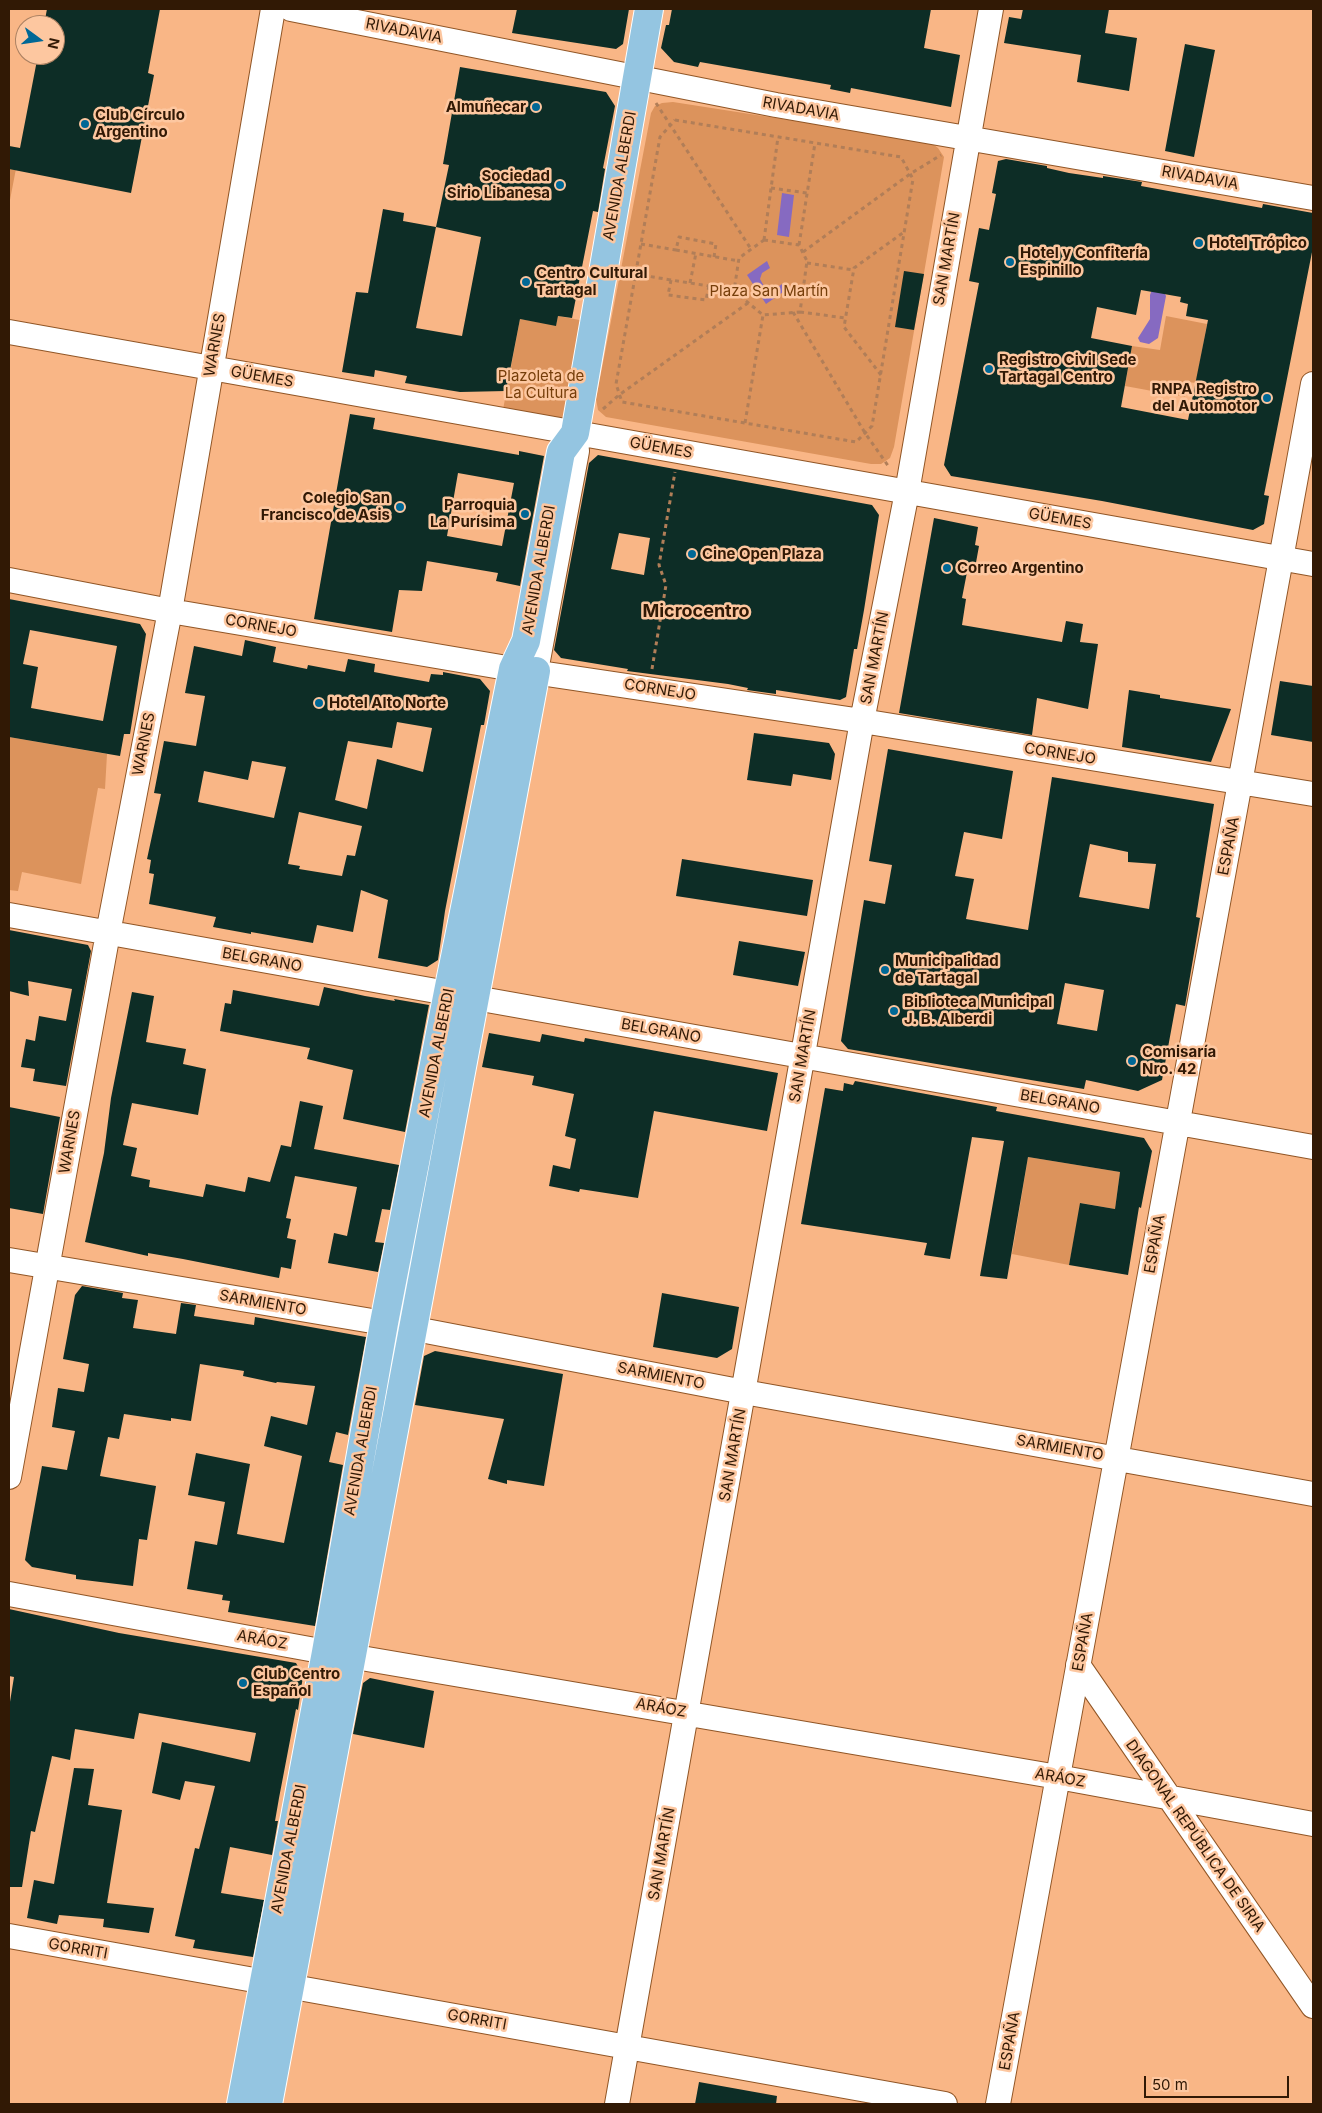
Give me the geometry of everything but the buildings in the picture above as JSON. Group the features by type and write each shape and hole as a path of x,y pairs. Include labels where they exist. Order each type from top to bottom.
{"main road":[{"name":"AVENIDA ALBERDI","path":"339,1654 384,1323 461,994 525,670 526,641 561,452 576,433 649,9"},
{"name":"AVENIDA ALBERDI","path":"241,2104 277,1985 339,1654 412,1329 461,994"},
{"name":"AVENIDA ALBERDI","path":"268,2104 277,1985"}],"street":[{"name":"WARNES","path":"9,1477 108,933 170,611 273,9"},
{"name":"RIVADAVIA","path":"291,9 776,105 1313,198"},
{"name":"SAN MARTÍN","path":"617,2104 862,722 907,492 991,9"},
{"name":"GÜEMES","path":"9,332 1313,564"},
{"name":"ESPAÑA","path":"998,2104 1313,384"},
{"name":"CORNEJO","path":"9,580 170,611 525,670 1313,794"},
{"name":"BELGRANO","path":"9,915 1313,1147"},
{"name":"SARMIENTO","path":"9,1260 384,1323 744,1392 1313,1494"},
{"name":"ARÁOZ","path":"9,1594 339,1654 1058,1777 1313,1824"},
{"name":"DIAGONAL REPÚBLICA DE SIRIA","path":"1078,1665 1313,2006"},
{"name":"GORRITI","path":"9,1936 945,2104"}],"path":[{"path":"637,76 751,249"},
{"path":"675,120 901,157 913,179 872,426 856,442 622,402 616,384 660,137 670,124 675,120"},
{"path":"764,240 778,137"},
{"path":"803,252 910,174 969,138"},
{"path":"800,312 807,263 799,245 815,143"},
{"path":"771,188 807,193"},
{"path":"881,375 844,327 854,268 904,232"},
{"path":"676,250 679,237 707,242 716,244 714,257"},
{"path":"734,290 739,258 764,240 799,245"},
{"path":"641,244 739,261"},
{"path":"690,283 696,254"},
{"path":"807,263 854,270"},
{"path":"636,274 734,290 763,315 800,312 846,318"},
{"path":"671,280 668,295 706,300 709,286"},
{"path":"576,433 619,395 748,303"},
{"path":"793,312 865,433 907,492"},
{"path":"745,423 763,315"},
{"path":"649,689 666,585 659,565 679,451"}],"green space":[{"name":"Plaza San Martín","path":"673,102 930,142 938,148 944,157 894,447 890,458 881,464 871,464 606,417 598,410 596,399 651,113 655,106"},
{"path":"9,146 20,148 9,205"},
{"name":"Plazoleta de La Cultura","path":"558,316 585,321 564,422 502,415 520,319 556,325"},
{"path":"1166,316 1207,324 1196,383 1188,382 1185,397 1125,386 1132,346 1160,350"},
{"path":"9,737 107,754 105,789 98,788 81,884 22,872 18,891 9,890"},
{"path":"1028,1157 1120,1172 1115,1209 1081,1203 1069,1265 1012,1254"}],"shaded area":[{"path":"782,193 794,195 789,237 777,235"},
{"path":"767,261 770,268 762,273 760,279 765,288 774,290 782,284 786,290 766,304 747,275"},
{"path":"1152,289 1164,292 1166,296 1158,338 1149,344 1140,342 1138,338 1150,319 1150,295"}],"place":[{"name":"Almuñecar","path":"536,107"},
{"name":"Club Círculo Argentino","path":"85,124"},
{"name":"Sociedad Sirio Libanesa","path":"560,185"},
{"name":"Hotel Trópico","path":"1199,243"},
{"name":"Hotel y Confitería Espinillo","path":"1010,262"},
{"name":"Centro Cultural Tartagal","path":"526,282"},
{"name":"Registro Civil Sede Tartagal Centro","path":"989,369"},
{"name":"RNPA Registro del Automotor","path":"1267,398"},
{"name":"Colegio San Francisco de Asis","path":"400,507"},
{"name":"Parroquia La Purísima","path":"525,514"},
{"name":"Cine Open Plaza","path":"692,554"},
{"name":"Correo Argentino","path":"947,568"},
{"name":"Hotel Alto Norte","path":"319,703"},
{"name":"Municipalidad de Tartagal","path":"885,970"},
{"name":"Biblioteca Municipal J. B. Alberdi","path":"894,1011"},
{"name":"Comisaría Nro. 42","path":"1132,1061"},
{"name":"Club Centro Español","path":"243,1683"}],"district":[{"name":"Microcentro","path":"696,612"}]}
